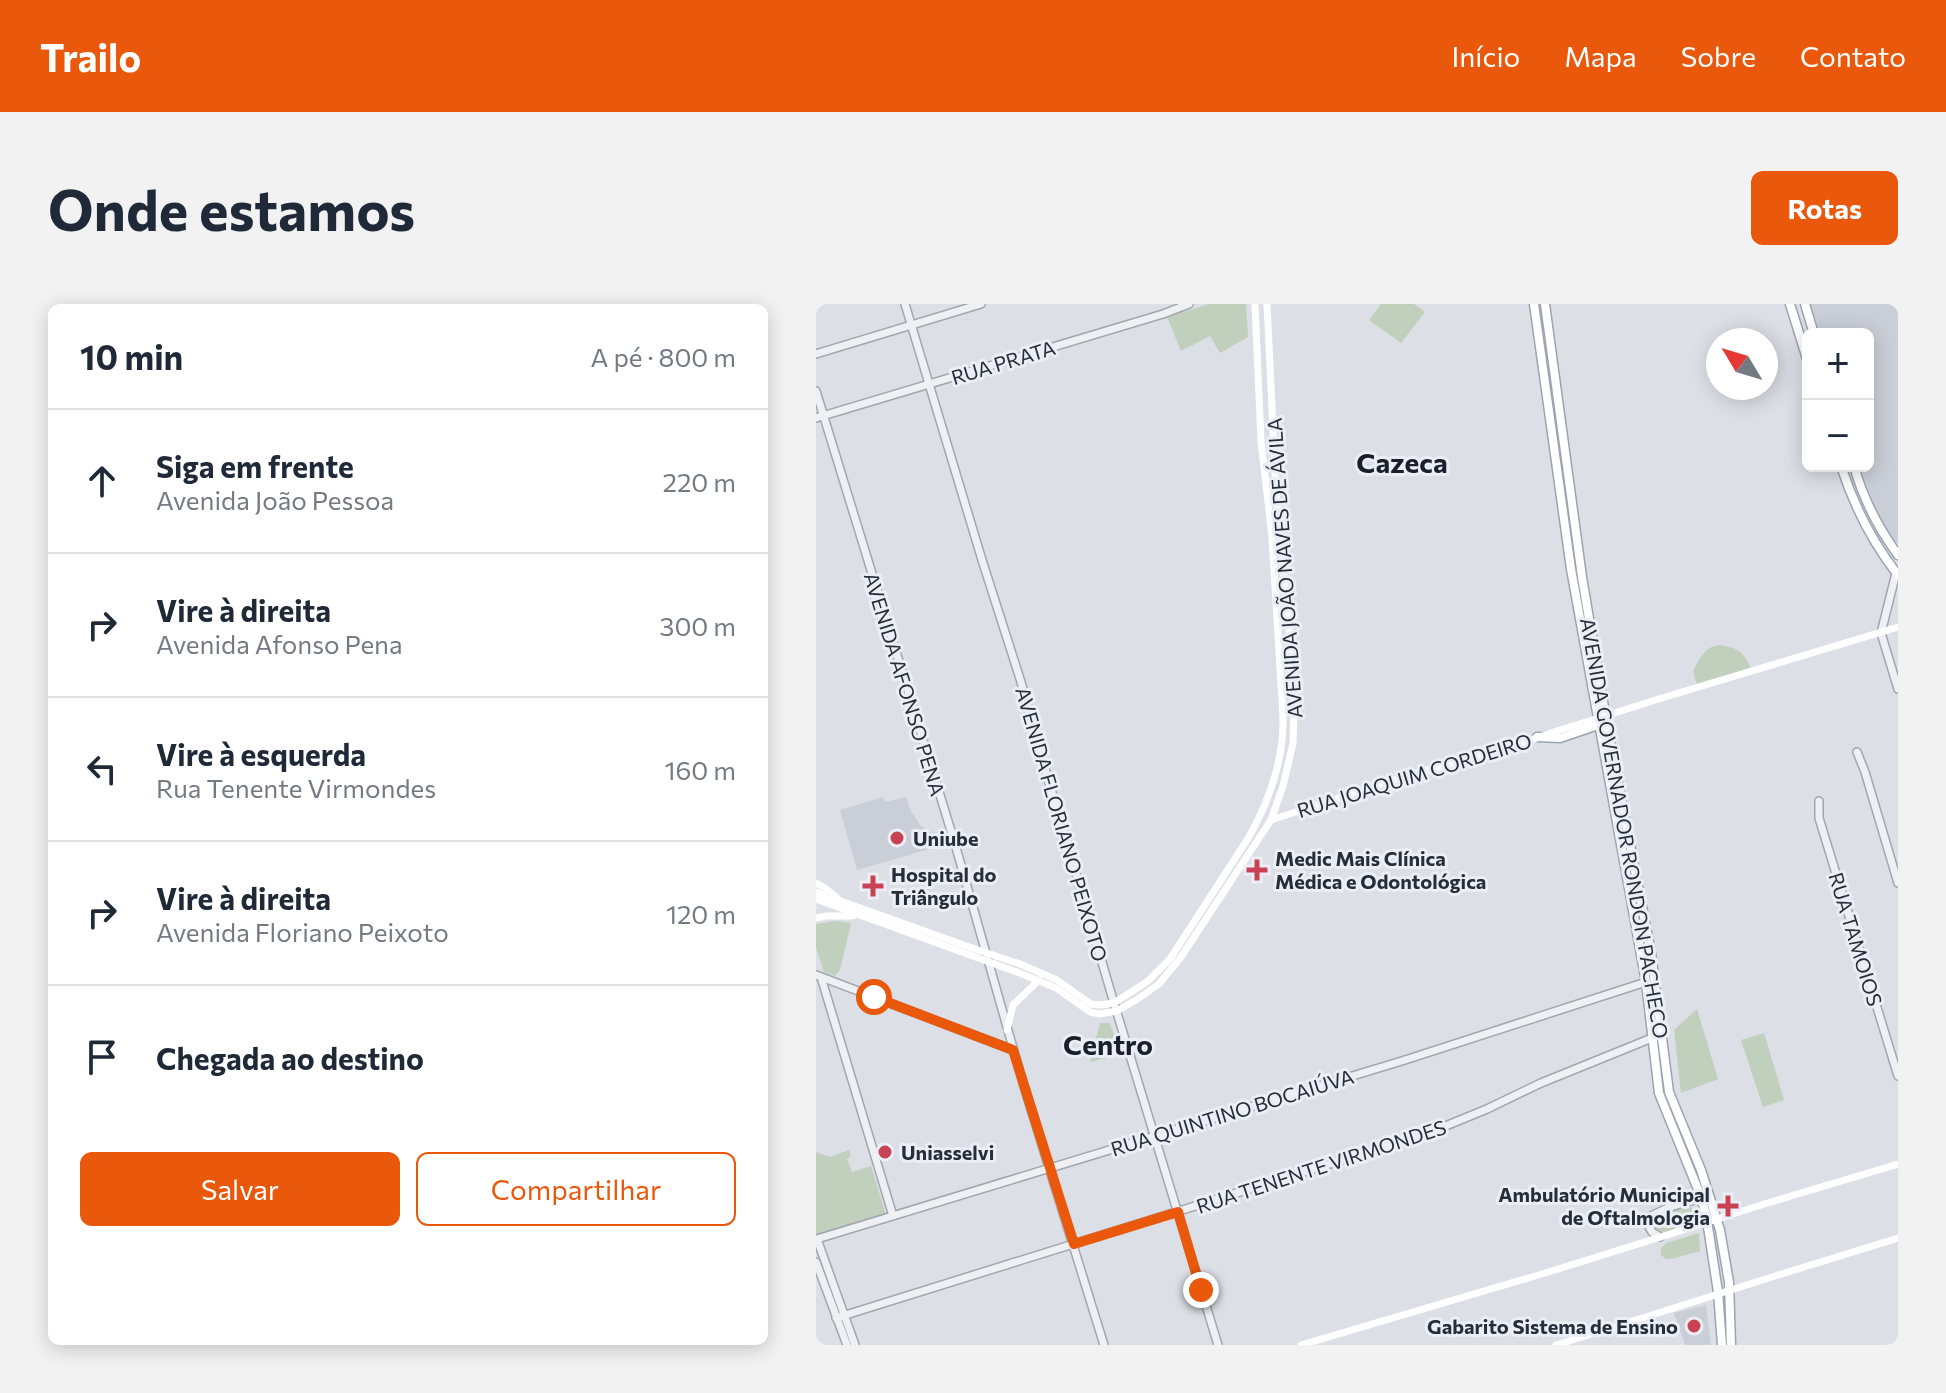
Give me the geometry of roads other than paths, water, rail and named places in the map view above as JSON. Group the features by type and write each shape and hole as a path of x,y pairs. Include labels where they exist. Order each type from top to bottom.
{"main road":[{"name":"AVENIDA JOÃO NAVES DE ÁVILA","path":"1116,1007 1161,970 1176,951 1258,820 1268,796 1282,740 1272,537 1261,441 1255,304"},
{"name":"AVENIDA JOÃO NAVES DE ÁVILA","path":"1116,1007 1154,987 1181,957 1271,820 1291,758 1293,674 1276,491 1267,304"},
{"name":"AVENIDA GOVERNADOR RONDON PACHECO","path":"1534,304 1571,569 1646,982 1661,1102 1701,1198 1712,1250 1722,1345"},
{"name":"AVENIDA GOVERNADOR RONDON PACHECO","path":"1545,304 1582,577 1651,953 1669,1092 1701,1170 1720,1230 1729,1282 1731,1345"},
{"path":"1790,304 1802,343"},
{"path":"1805,304 1812,328"},
{"path":"1257,351 1269,350"},
{"path":"1843,472 1863,522 1897,574"},
{"path":"1856,472 1867,502 1898,555"},
{"name":"RUA JOAQUIM CORDEIRO","path":"1271,820 1898,627"},
{"path":"1537,737 1560,738 1598,725"},
{"path":"816,883 839,900"},
{"path":"816,892 869,916 1057,980 1091,1004 1116,1007"},
{"path":"816,899 860,916"},
{"path":"816,918 869,916"},
{"path":"1018,968 1066,994 1090,1012 1100,1014 1116,1007"},
{"path":"1007,1030 1013,1005 1039,980"},
{"path":"1301,1345 1898,1164"},
{"path":"1556,1345 1898,1238"}],"street":[{"name":"AVENIDA FLORIANO PEIXOTO","path":"905,304 1218,1345"},
{"path":"816,354 981,304"},
{"name":"RUA PRATA","path":"820,417 1189,304"},
{"name":"AVENIDA AFONSO PENA","path":"816,391 820,417 955,844 1007,1030 1104,1345"},
{"path":"1897,574 1881,633 1898,689"},
{"path":"1857,752 1898,883"},
{"name":"RUA TAMOIOS","path":"1819,801 1820,822 1898,1076"},
{"path":"818,976 1013,1050"},
{"path":"818,976 893,1216"},
{"name":"RUA QUINTINO BOCAIÚVA","path":"816,1239 1405,1060 1646,982"},
{"name":"RUA TENENTE VIRMONDES","path":"840,1316 1426,1134 1652,1038"},
{"path":"1664,1236 1652,1232 1648,1225 1651,1216 1701,1198"},
{"path":"816,1239 828,1284 855,1345"},
{"path":"816,1262 828,1284"},
{"path":"840,1316 847,1345"}],"place":[{"name":"Uniube","path":"897,838"},
{"name":"Medic Mais Clínica Médica e Odontológica","path":"1257,870"},
{"name":"Hospital do Triângulo","path":"873,886"},
{"name":"Uniasselvi","path":"885,1152"},
{"name":"Ambulatório Municipal de Oftalmologia","path":"1728,1206"},
{"name":"Gabarito Sistema de Ensino","path":"1694,1326"}],"district":[{"name":"Cazeca","path":"1402,462"},
{"name":"Centro","path":"1108,1044"}]}
